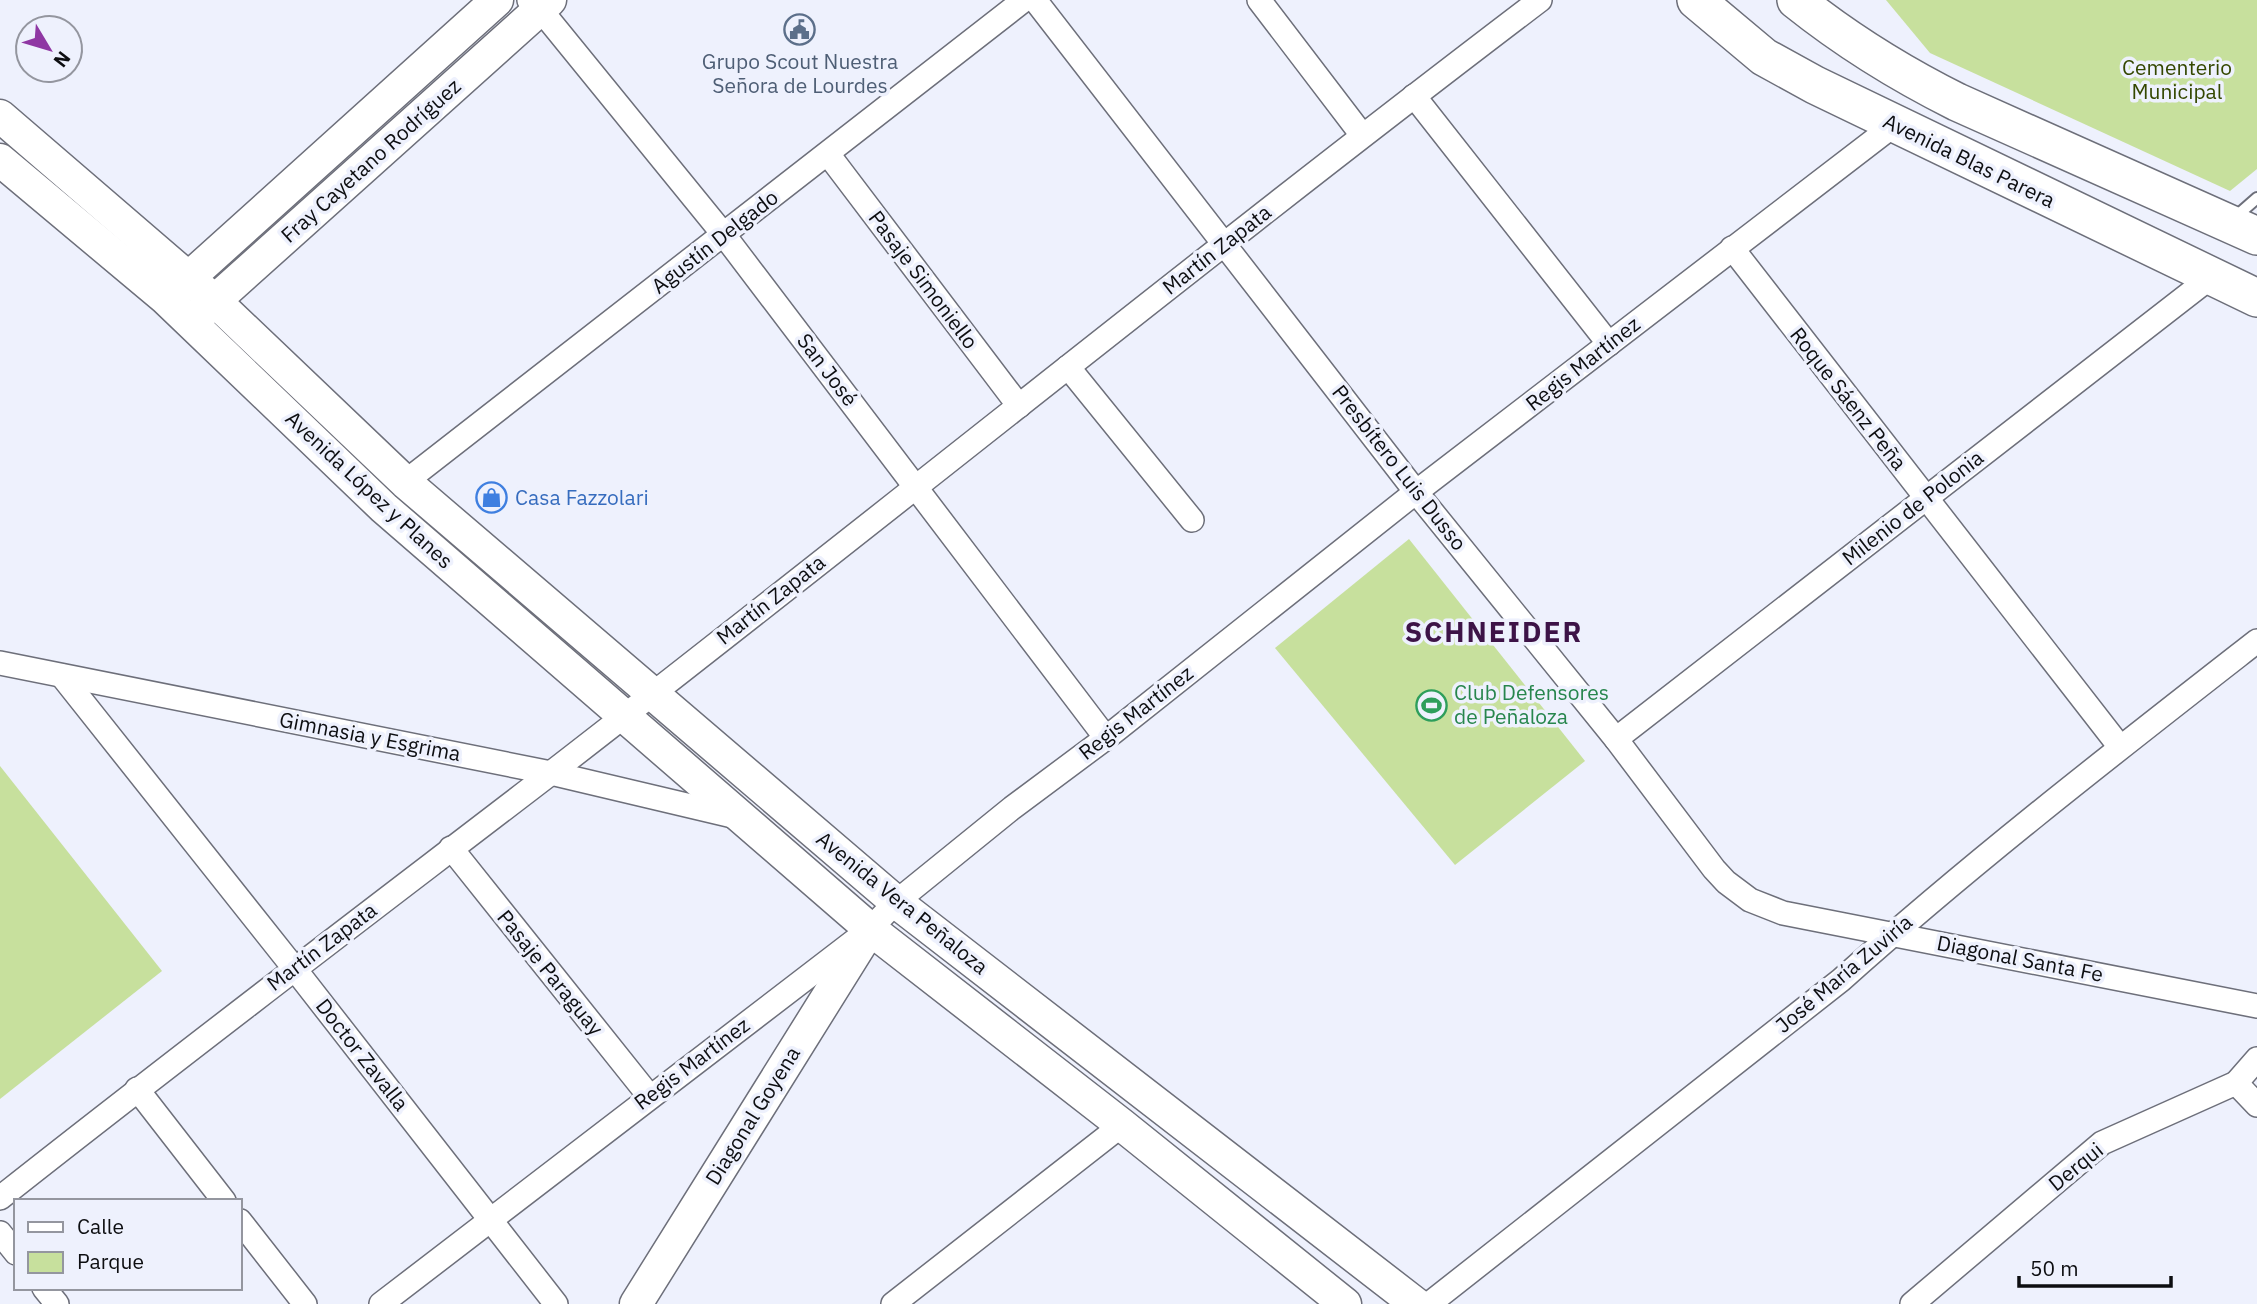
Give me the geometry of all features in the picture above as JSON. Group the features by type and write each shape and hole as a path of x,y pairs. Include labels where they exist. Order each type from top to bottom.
{"main road":[{"name":"Fray Cayetano Rodríguez","path":"177,288 497,0"},
{"path":"1671,0 1764,57"},
{"name":"Avenida Blas Parera","path":"1696,0 1764,57 1894,125 2257,298"},
{"path":"1796,0 1913,80 1956,102 2243,229"},
{"name":"Fray Cayetano Rodríguez","path":"191,321 540,3"},
{"name":"Avenida López y Planes","path":"0,116 177,288 191,321 384,508 740,817"},
{"name":"Avenida López y Planes","path":"0,160 177,288 215,301 405,482"},
{"name":"Avenida Vera Peñaloza","path":"405,482 896,902 1416,1304"},
{"name":"Avenida Vera Peñaloza","path":"740,817 870,929 1122,1125 1345,1304"},
{"name":"Diagonal Goyena","path":"636,1304 870,929"}],"street":[{"name":"Agustín Delgado","path":"405,482 1024,0"},
{"name":"Presbítero Luis Dusso","path":"1035,0 1416,492 1616,739 1726,882 1749,900 1783,913"},
{"path":"1259,0 1363,135"},
{"name":"Martín Zapata","path":"0,1198 137,1089 551,773 1363,135 1540,0"},
{"name":"San José","path":"540,3 724,234 1106,738"},
{"path":"1414,96 1609,344"},
{"name":"Regis Martínez","path":"381,1304 870,929 896,902 1012,808 1106,738 1416,492 1894,125"},
{"name":"Pasaje Simoniello","path":"828,154 1019,406"},
{"name":"Roque Sáenz Peña","path":"1732,248 2120,747"},
{"name":"Milenio de Polonia","path":"1616,739 2211,277"},
{"path":"1068,367 1192,520"},
{"name":"José María Zuviría","path":"1430,1304 1841,980 1892,934 2120,747 2257,641"},
{"name":"Gimnasia y Esgrima","path":"0,663 551,773 740,817"},
{"name":"Doctor Zavalla","path":"62,676 556,1304"},
{"name":"Pasaje Paraguay","path":"451,849 650,1097"},
{"name":"Diagonal Santa Fe","path":"1783,913 2257,1006"},
{"name":"Derqui","path":"1927,1300 2102,1143 2236,1083 2257,1059"},
{"path":"2236,1083 2257,1105"},
{"path":"137,1089 222,1199"},
{"path":"892,1304 1122,1125"},
{"path":"242,1224 304,1304"},
{"path":"0,1233 14,1250"},
{"path":"46,1290 57,1304"}],"lane":[{"path":"1712,0 1744,25"},
{"path":"1780,0 1821,33 1901,86 2257,249"},
{"path":"1868,97 1951,140 2085,202"},
{"path":"2243,229 2257,198"}],"green space":[{"name":"Cementerio Municipal","path":"1886,0 2257,0 2257,169 2230,191 1930,53"},
{"name":"Club Defensores de Peñaloza","path":"1409,539 1585,761 1455,865 1275,648"},
{"path":"0,766 162,971 0,1099"}],"place":[{"name":"Grupo Scout Nuestra Señora de Lourdes","path":"800,30"},
{"name":"Casa Fazzolari","path":"492,498"},
{"name":"Club Defensores de Peñaloza","path":"1431,705"}],"district":[{"name":"SCHNEIDER","path":"1494,632"}]}
